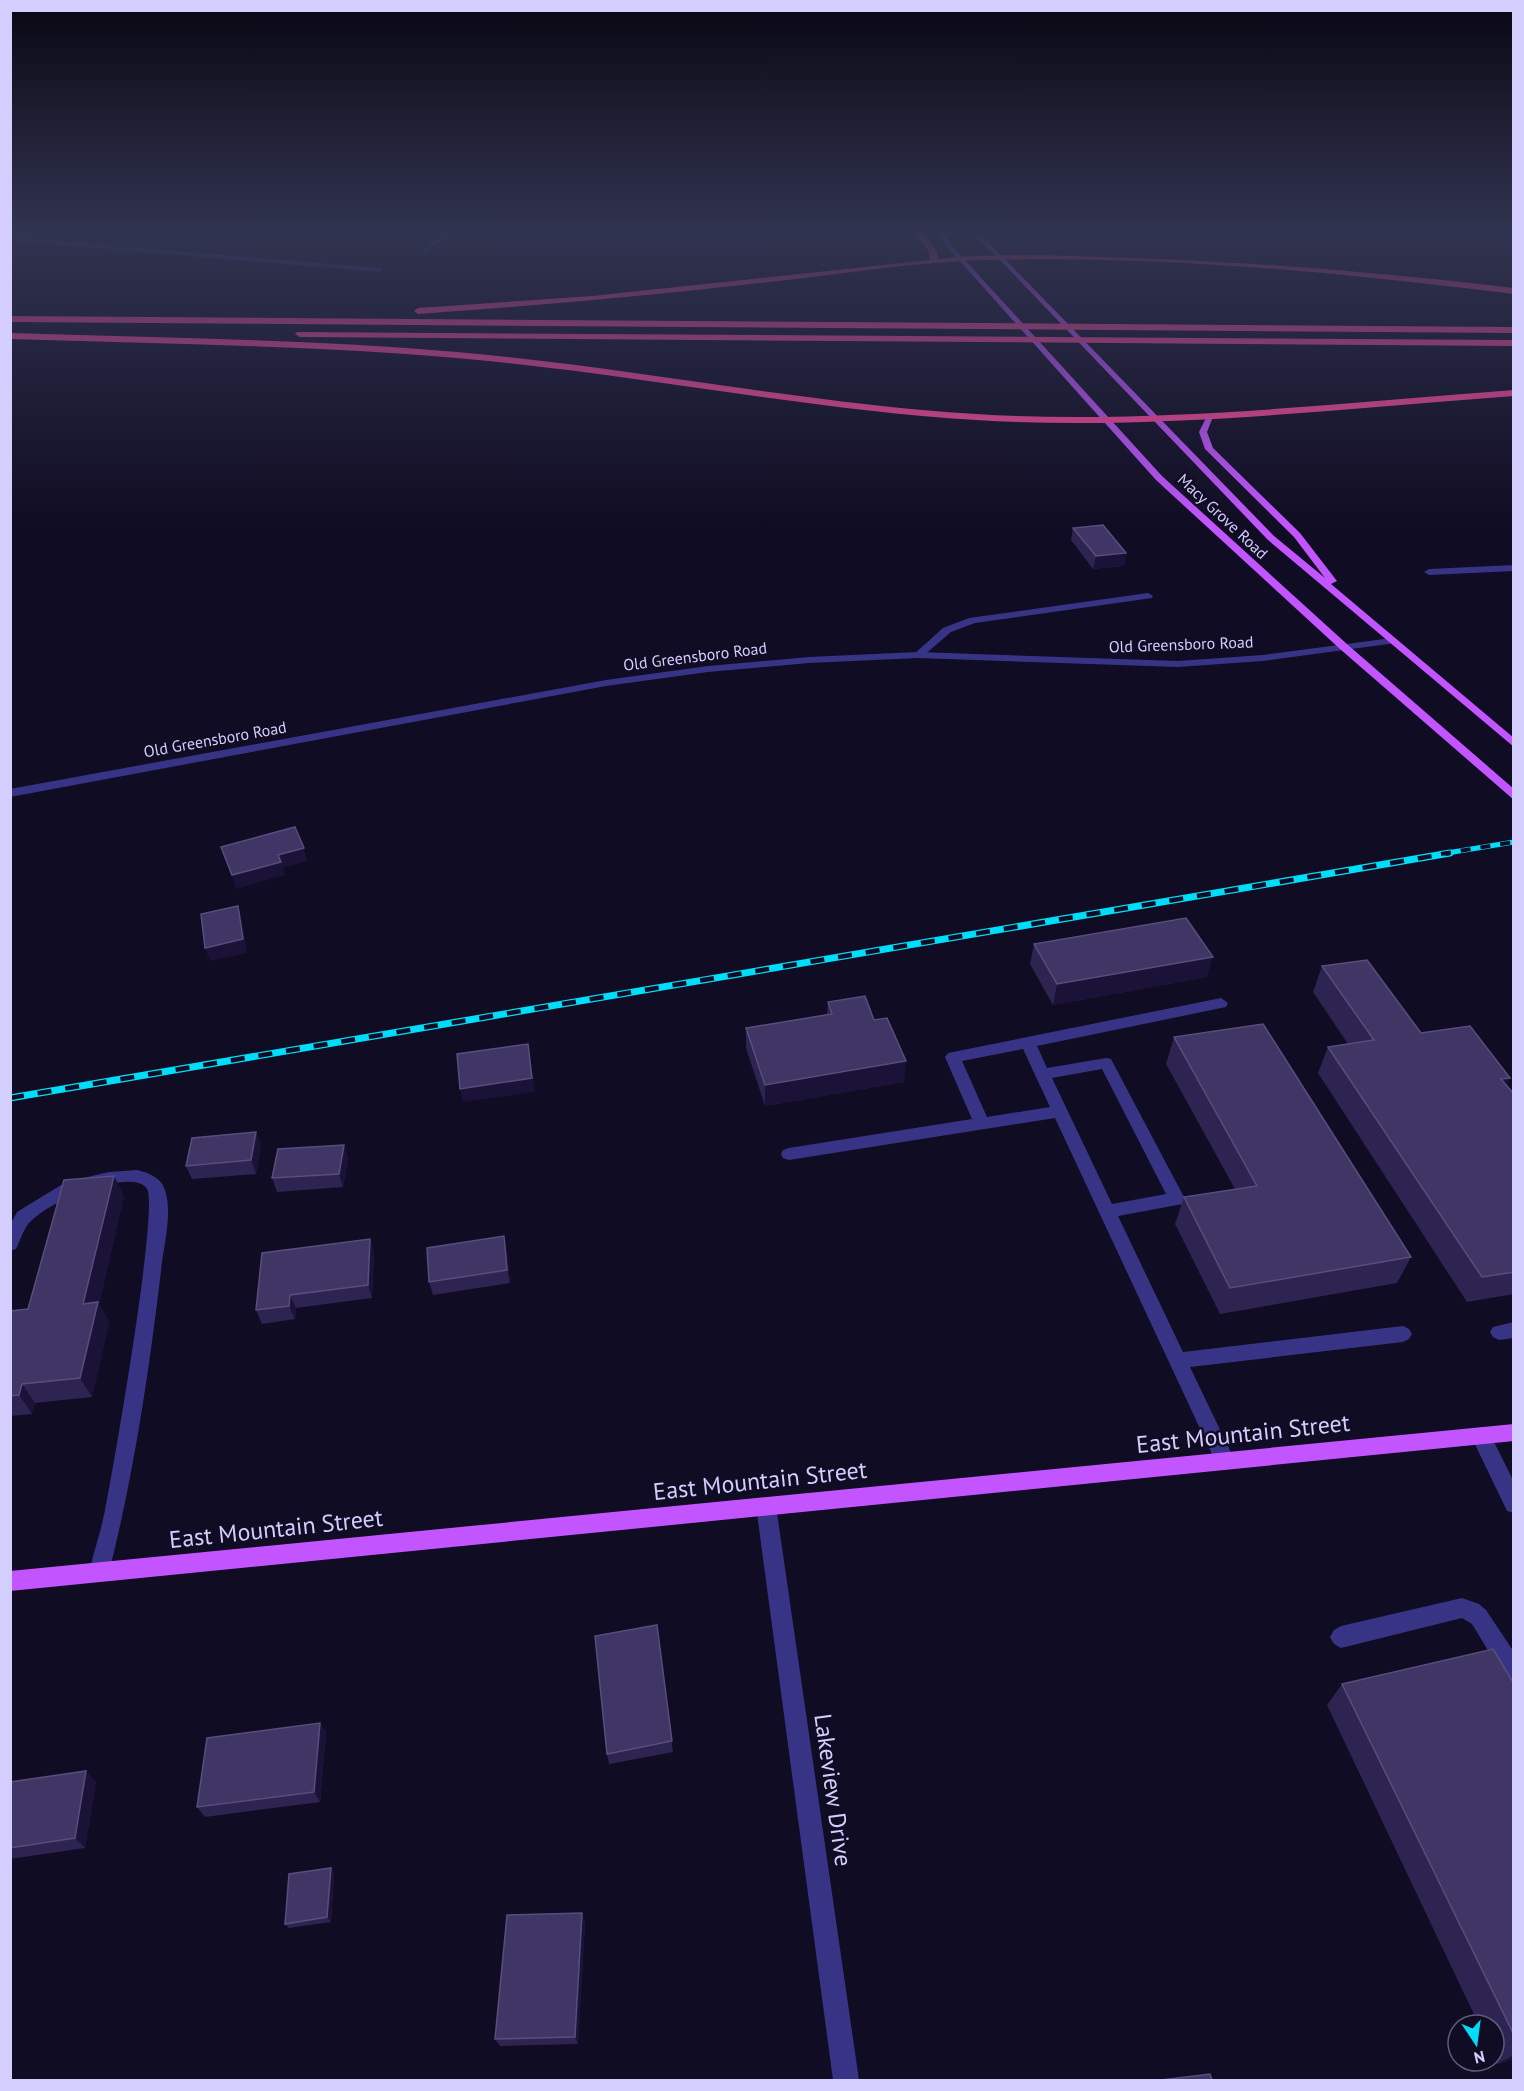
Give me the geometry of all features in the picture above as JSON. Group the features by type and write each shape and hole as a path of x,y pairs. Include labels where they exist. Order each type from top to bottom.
{"highway":[{"path":"1457,330 1514,330"},
{"path":"10,334 273,334"},
{"path":"10,334 437,353 574,366 914,413 1011,418 1155,420 1514,393"},
{"path":"285,334 1514,344"}],"main road":[{"name":"Macy Grove Road","path":"1023,330 1102,418 1203,520 1514,796"},
{"name":"Macy Grove Road","path":"1069,330 1271,538 1514,744"},
{"path":"1211,416 1203,432 1209,449 1297,535 1350,605"},
{"name":"East Mountain Street","path":"10,1581 1514,1432"}],"street":[{"path":"1429,572 1514,568"},
{"path":"918,655 947,630 973,620 1148,596"},
{"name":"Old Greensboro Road","path":"10,794 626,680 756,664 918,655 1178,664 1263,658 1392,640"},
{"path":"982,1123 953,1057 1221,1004"},
{"path":"1028,1043 1225,1461"},
{"path":"1043,1074 1106,1063 1177,1199 1107,1211"},
{"path":"789,1154 1060,1111"},
{"path":"10,1244 23,1217 72,1187 109,1178 137,1176 151,1182 157,1190 159,1212 146,1320 115,1511 99,1572"},
{"path":"1177,1361 1403,1334"},
{"path":"1481,1436 1514,1504"},
{"name":"Lakeview Drive","path":"766,1506 846,2080"},
{"path":"1341,1637 1462,1608 1472,1611 1479,1617 1514,1672"}],"building":[{"path":"1103,525 1126,553 1096,556 1073,528"},
{"path":"295,827 304,848 278,855 281,862 232,875 221,847"},
{"path":"238,906 243,939 205,948 201,914"},
{"path":"1186,918 1213,957 1057,984 1034,944"},
{"path":"1367,960 1421,1033 1470,1026 1510,1078 1501,1079 1514,1094 1514,1272 1482,1277 1328,1047 1374,1040 1322,966"},
{"path":"865,996 874,1020 887,1018 906,1061 765,1085 746,1028 832,1014 828,1002"},
{"path":"1263,1024 1411,1257 1230,1288 1184,1197 1257,1186 1174,1037"},
{"path":"528,1044 532,1078 460,1089 457,1054"},
{"path":"256,1132 251,1160 186,1166 192,1138"},
{"path":"344,1145 339,1174 272,1178 278,1149"},
{"path":"114,1176 83,1304 98,1302 80,1378 22,1384 19,1395 10,1396 10,1311 28,1309 64,1180"},
{"path":"504,1236 507,1270 429,1282 427,1248"},
{"path":"370,1239 368,1285 290,1295 289,1306 256,1310 262,1253"},
{"path":"657,1625 672,1741 607,1754 595,1636"},
{"path":"1493,1649 1514,1684 1514,2035 1506,2019 1506,2013 1503,2013 1342,1684"},
{"path":"320,1723 314,1792 197,1807 207,1738"},
{"path":"86,1771 75,1838 10,1848 10,1782"},
{"path":"331,1868 327,1917 285,1924 289,1874"},
{"path":"582,1913 575,2037 495,2039 507,1915"},
{"path":"1210,2074 1212,2080 1161,2080"}],"railway":[{"path":"1441,854 1514,842"},
{"path":"10,1098 1450,853"}]}
